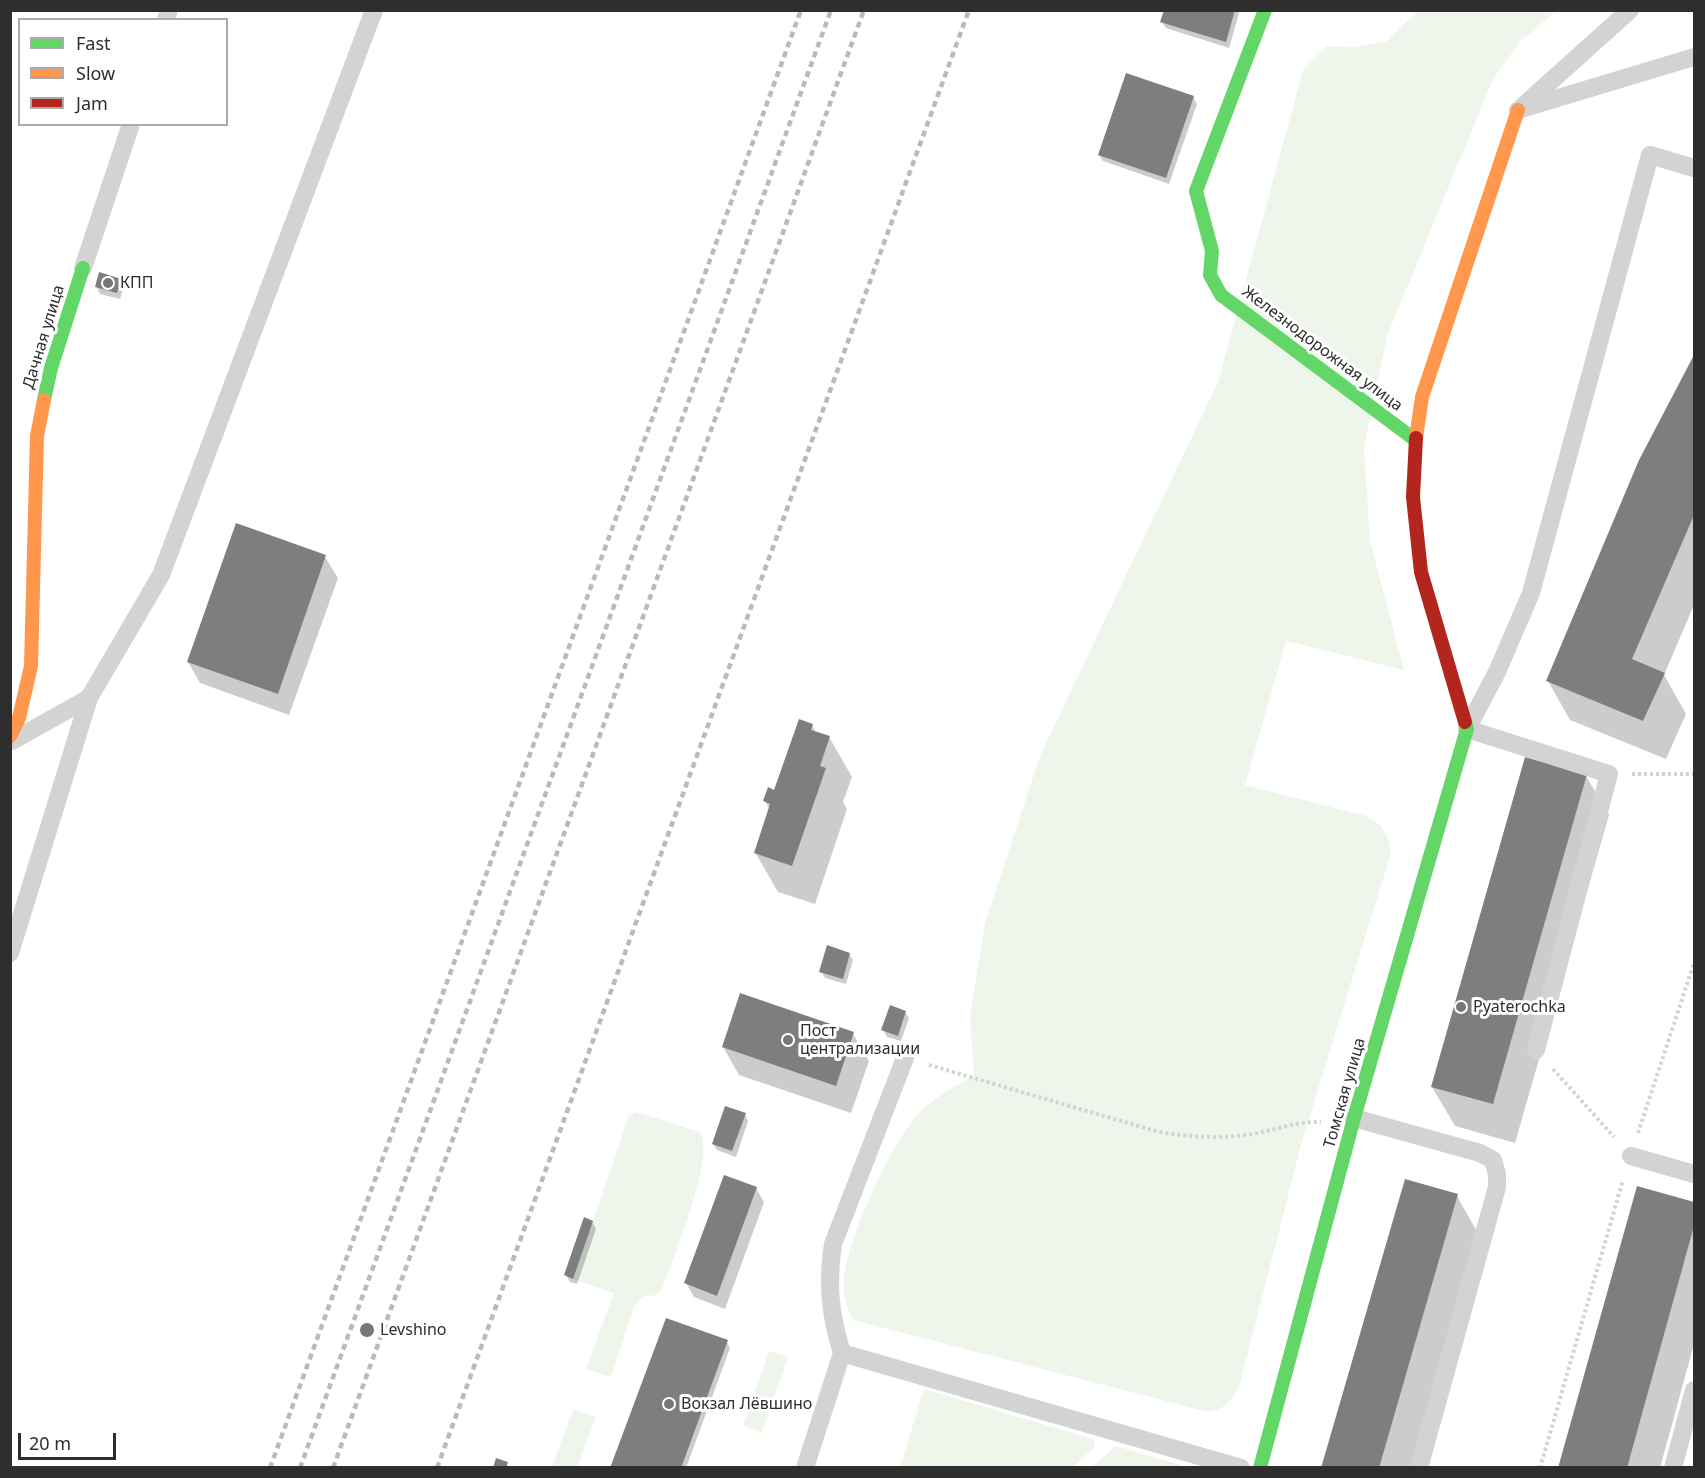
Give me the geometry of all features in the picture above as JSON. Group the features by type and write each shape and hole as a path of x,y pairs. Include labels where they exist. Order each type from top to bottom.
{"street":[{"name":"Железнодорожная улица","path":"1265,10 1196,191 1212,251 1210,275 1221,294 1414,439"},
{"path":"1467,729 1460,697 1426,595 1411,502 1414,439 1422,397 1518,110"},
{"name":"Дачная улица","path":"10,736 22,707 31,666 37,445 42,403 83,268"},
{"name":"Томская улица","path":"1260,1467 1354,1120 1467,729"}],"lane":[{"path":"10,953 89,698 161,575 374,10"},
{"path":"1518,110 1630,10"},
{"path":"1518,110 1695,57"},
{"path":"83,268 129,126"},
{"path":"1536,1050 1609,774 1467,729 1497,672 1531,593 1650,155 1695,168"},
{"path":"10,742 89,698"},
{"path":"805,1467 842,1353 830,1302 828,1276 833,1244 906,1058"},
{"path":"1354,1120 1480,1153 1493,1160 1497,1174 1497,1187 1419,1467"},
{"path":"1630,1156 1695,1174"},
{"path":"842,1353 1241,1467"},
{"path":"1673,1467 1695,1390"}],"path":[{"path":"1609,774 1695,774"},
{"path":"1540,1467 1630,1156 1695,963"},
{"path":"1536,1050 1630,1156"},
{"path":"906,1058 1159,1132 1197,1138 1252,1134 1303,1122 1354,1120"}],"shaded area":[{"path":"1418,11 1556,11 1520,42 1493,79 1387,336 1364,448 1370,541 1404,670 1286,641 1245,785 1366,816 1384,830 1391,853 1301,1145 1240,1384 1228,1403 1208,1412 853,1320 844,1291 847,1263 862,1217 885,1166 897,1143 921,1111 974,1075 970,1017 985,923 1040,756 1218,382 1303,70 1327,46 1356,47 1387,41"},
{"path":"636,1112 700,1132 703,1145 702,1163 691,1209 662,1290 655,1296 643,1297 634,1307 611,1377 586,1369 614,1293 573,1279 629,1116"},
{"path":"769,1351 788,1357 762,1432 743,1426"},
{"path":"924,1389 1093,1439 1094,1448 1073,1467 900,1467"},
{"path":"573,1409 596,1417 577,1467 552,1467"},
{"path":"1116,1446 1187,1467 1092,1467"}],"building":[{"path":"1164,10 1235,10 1226,42 1160,22"},
{"path":"1126,73 1194,96 1166,178 1098,155"},
{"name":"КПП","path":"99,272 121,279 117,293 95,287"},
{"path":"1694,355 1694,515 1632,659 1665,673 1643,721 1546,681 1639,460"},
{"path":"236,523 326,555 278,694 187,662"},
{"path":"799,719 813,724 811,730 830,736 820,766 826,768 792,866 754,853 770,804 763,801 768,787 774,790"},
{"path":"1525,757 1587,774 1493,1104 1431,1087"},
{"path":"827,945 850,953 843,979 819,972"},
{"name":"Пост централизации","path":"740,993 854,1032 836,1086 722,1047"},
{"path":"890,1005 906,1011 898,1036 881,1030"},
{"path":"725,1106 746,1113 732,1151 712,1144"},
{"path":"724,1175 757,1187 717,1296 684,1283"},
{"path":"1405,1179 1458,1194 1379,1468 1321,1468"},
{"path":"1637,1186 1694,1202 1694,1226 1627,1468 1558,1468"},
{"path":"584,1217 593,1221 573,1279 564,1275"},
{"name":"Вокзал Лёвшино","path":"666,1318 728,1340 681,1468 610,1468"},
{"path":"496,1458 508,1462 506,1468 493,1468"}],"railway":[{"path":"270,1468 801,10"},
{"path":"300,1468 831,10"},
{"path":"333,1468 864,10"},
{"path":"437,1468 969,10"}],"traffic: fast":[{"path":"1265,10 1196,191 1212,251 1210,275 1221,295 1414,439"},
{"path":"44,400 51,368 83,268"},
{"path":"1260,1468 1354,1118 1467,729 1465,722"}],"traffic: slow":[{"path":"1416,438 1422,397 1518,110"},
{"path":"10,736 19,718 31,666 37,436 44,400"}],"traffic: jam":[{"path":"1416,438 1413,497 1421,572 1465,722"}],"place":[{"name":"КПП","path":"108,283"},
{"name":"Pyaterochka","path":"1461,1007"},
{"name":"Пост централизации","path":"788,1040"},
{"name":"Levshino","path":"367,1330"},
{"name":"Вокзал Лёвшино","path":"669,1404"}]}
